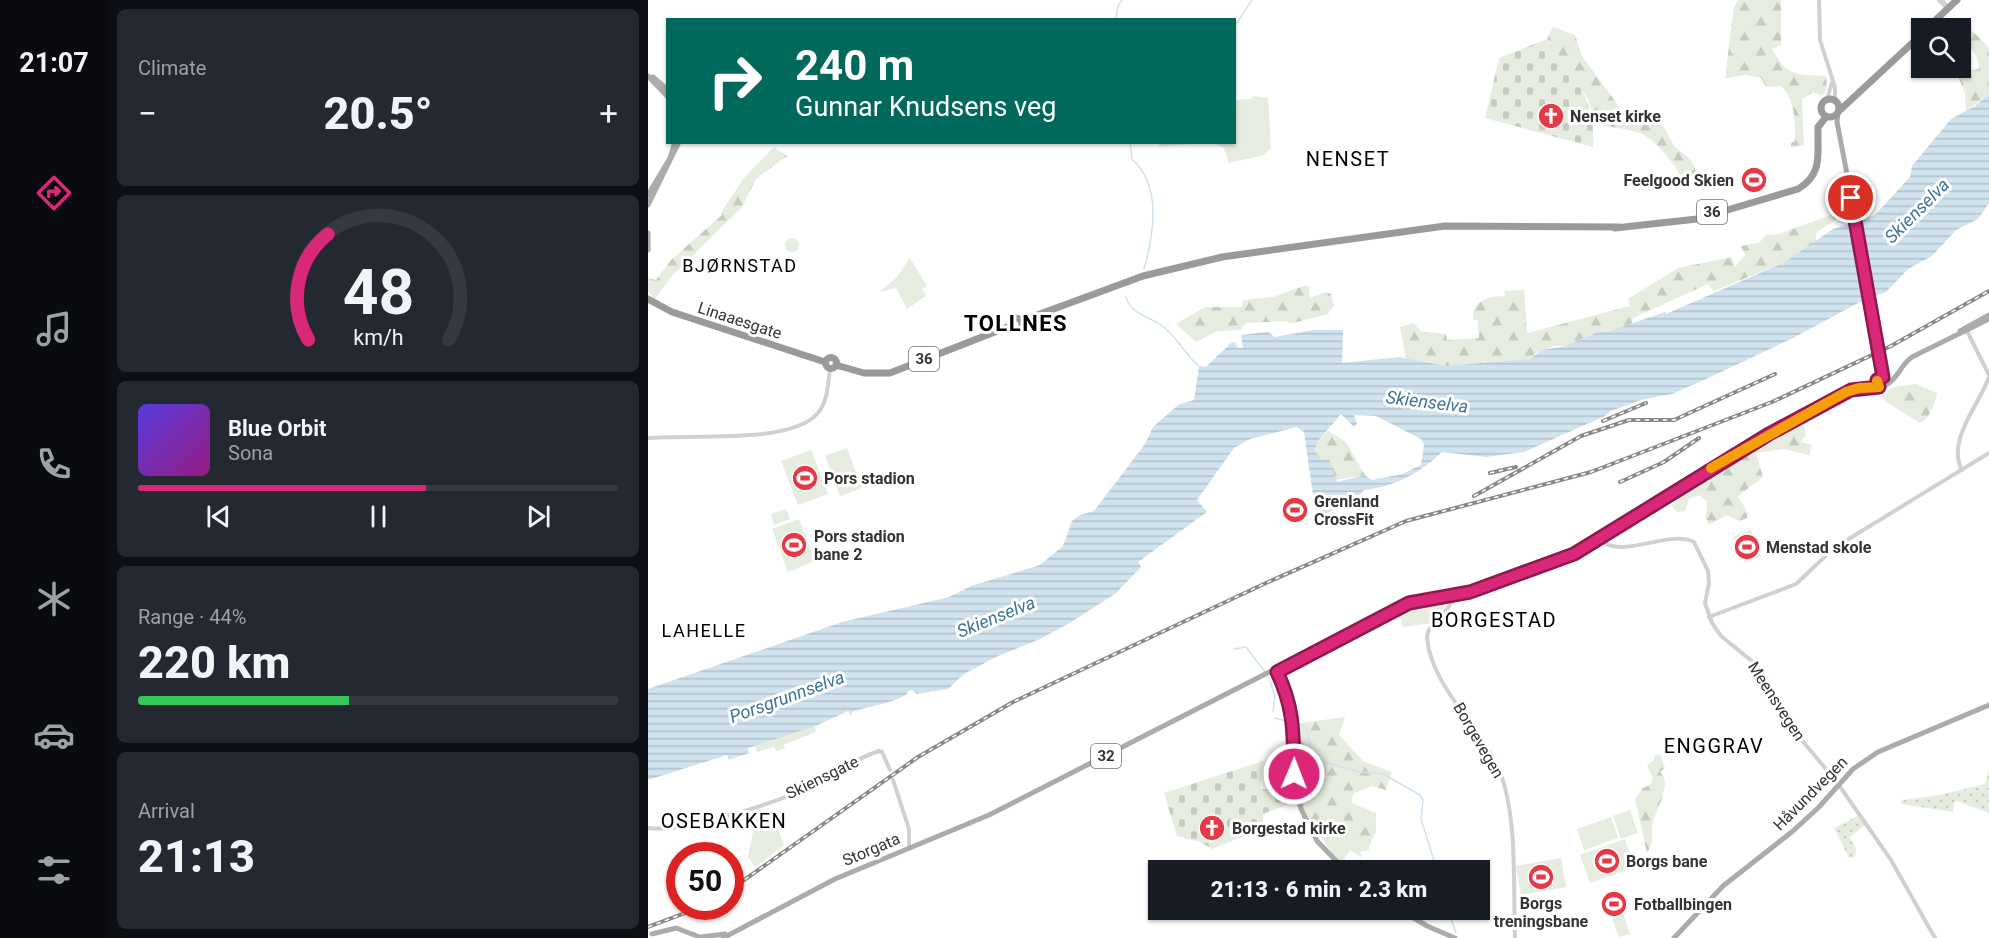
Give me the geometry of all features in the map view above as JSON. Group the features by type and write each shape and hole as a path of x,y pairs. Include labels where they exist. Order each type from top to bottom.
{"highway":[{"path":"1933,18 1945,4 1957,0"},
{"path":"1934,18 1945,4"},
{"path":"1825,116 1838,112 1911,42"},
{"path":"1838,112 1833,100 1852,97"},
{"name":"36","path":"830,365 869,374 890,373 1010,326 1013,318 1022,321 1143,276 1198,263 1445,226 1523,227 1568,231 1693,219 1732,210 1781,195 1805,183 1818,165 1815,123 1825,116 1821,105 1833,100"},
{"name":"Linaaesgate","path":"648,298 672,312 830,365"}],"main road":[{"path":"648,76 666,89"},
{"path":"648,76 666,95"},
{"path":"1838,112 1880,381"},
{"path":"1825,116 1840,136"},
{"path":"648,195 676,144"},
{"path":"648,205 676,144"},
{"path":"648,233 648,250"},
{"name":"32","path":"1880,381 1886,385 1898,374 1906,362 1989,317"},
{"name":"32","path":"1277,671 1382,616 1416,601 1477,589 1565,558 1600,540 1646,506 1769,434 1859,388 1898,374"},
{"path":"1277,671 1292,712 1294,774 1301,809 1317,841 1335,860"},
{"name":"Storgata","path":"723,938 817,887 909,847 960,829 1277,671"},
{"name":"Håvundvegen","path":"1674,938 1723,886 1805,820 1853,769 1870,756 1989,705"},
{"name":"Storgata","path":"700,937 719,936 762,918"},
{"path":"1418,920 1455,938"},
{"path":"1421,920 1435,930"},
{"name":"32","path":"650,934 676,928 700,937"},
{"name":"32","path":"650,934 681,931 690,938"}],"street":[{"path":"1819,0 1820,39 1833,80 1833,100"},
{"path":"1833,80 1833,100"},
{"path":"1962,470 1958,456 1960,441 1968,416 1989,376 1966,330"},
{"path":"648,438 766,434 804,423 814,417 824,403 830,365"},
{"path":"1600,540 1607,545 1623,546 1684,538 1694,542 1709,576 1705,603 1709,617 1796,584 1834,548 1989,453"},
{"name":"Borgevegen","path":"1454,594 1450,605 1429,629 1427,639 1439,673 1502,776 1509,813 1515,938"},
{"name":"Meensvegen","path":"1709,617 1721,636 1758,666 1796,731 1839,785 1892,860 1935,938"},
{"name":"Skiensgate","path":"648,828 687,824 784,797 879,751 882,752 890,771"},
{"path":"893,780 909,829 909,847"}],"green space":[{"path":"1738,0 1781,0 1781,45 1772,49 1783,65 1794,73 1826,76 1827,89 1822,96 1813,92 1802,99 1804,145 1791,148 1791,143 1795,141 1794,112 1790,98 1781,86 1766,87 1761,78 1746,75 1725,78 1734,7"},
{"path":"1553,27 1575,35 1582,56 1621,109 1652,115 1664,128 1675,147 1690,159 1698,175 1685,188 1673,164 1659,147 1644,135 1627,129 1595,124 1588,99 1547,39"},
{"path":"1971,30 1989,48 1989,94 1966,111 1965,93 1959,78 1971,78 1971,71 1979,69 1976,56 1971,48"},
{"path":"1547,39 1574,77 1587,101 1593,130 1593,147 1485,118 1499,58"},
{"path":"1253,96 1268,98 1271,148 1264,155 1229,163 1224,148 1216,144 1236,144 1236,100 1251,99"},
{"path":"1159,144 1196,144 1159,146"},
{"path":"774,147 787,156 756,179 742,207 672,276 655,299 648,291 648,278 656,280 671,260 722,215 722,211 744,178"},
{"path":"1842,211 1846,213 1816,233 1816,243 1785,262 1714,291 1708,284 1633,318 1631,326 1607,332 1600,331 1566,346 1554,346 1536,353 1530,359 1446,366 1406,359 1400,327 1413,323 1421,331 1446,334 1447,340 1479,338 1478,320 1473,320 1475,308 1482,301 1492,297 1505,296 1504,291 1524,290 1527,333 1630,306 1628,299 1678,268 1732,257 1735,267 1745,255 1741,246 1759,243 1766,235 1779,234"},
{"path":"789,238 795,238 799,245 795,252 789,252 785,248 785,242"},
{"path":"910,258 927,286 922,289 926,296 907,309 896,288 880,292 897,277"},
{"path":"1306,285 1309,287 1310,298 1326,292 1331,294 1334,306 1328,314 1293,323 1284,321 1246,323 1240,330 1217,331 1196,342 1176,324 1205,307 1242,307 1243,300 1273,297"},
{"path":"1916,384 1937,393 1929,415 1920,423 1885,401 1882,394 1894,387"},
{"path":"1806,410 1810,417 1804,427 1806,435 1800,442 1812,445 1809,455 1784,449 1756,453 1763,477 1738,496 1748,513 1747,518 1739,521 1727,515 1709,525 1706,518 1707,501 1699,495 1689,499 1685,511 1677,512 1671,505 1701,482 1701,466"},
{"path":"1328,431 1346,442 1365,475 1335,480 1329,460 1320,460 1315,453 1318,441"},
{"path":"847,448 862,488 840,496 825,456"},
{"name":"Pors stadion","path":"811,450 828,494 798,505 781,461"},
{"path":"786,509 790,519 774,525 771,514"},
{"name":"Pors stadion bane 2","path":"799,519 815,561 788,572 772,529"},
{"name":"Menstad skole","path":"1751,530 1761,556 1745,563 1733,537"},
{"path":"1446,598 1444,608 1433,623 1403,627 1398,610 1428,600"},
{"path":"1345,717 1339,735 1363,761 1392,772 1386,790 1372,786 1353,794 1352,803 1376,813 1376,832 1369,846 1356,846 1324,824 1310,831 1296,794 1294,724"},
{"path":"814,724 816,732 783,745 786,748 776,751 774,747 757,752 754,745"},
{"path":"1660,754 1665,768 1660,772 1665,783 1653,820 1652,842 1647,853 1635,799 1643,788 1650,785 1653,778 1647,765 1653,761 1655,755"},
{"path":"1263,761 1260,789 1289,791 1292,803 1263,814 1263,828 1212,849 1200,842 1177,836 1164,793"},
{"path":"1989,769 1989,813 1957,801 1954,802 1953,812 1901,804 1902,800 1940,795 1985,784"},
{"path":"1630,810 1638,833 1621,839 1613,816"},
{"path":"765,813 768,824 776,823 784,845 755,867 748,857 753,832 751,817"},
{"path":"1859,815 1865,825 1850,837 1856,848 1855,857 1849,858 1834,828"},
{"path":"1611,817 1618,838 1584,850 1577,829"},
{"path":"1324,824 1356,846 1369,846 1369,850 1360,852 1362,858 1350,850 1345,860 1339,860 1315,828"},
{"name":"Borgs bane","path":"1625,839 1635,867 1590,883 1580,855"},
{"name":"Borgs treningsbane","path":"1561,858 1566,887 1521,895 1516,866"},
{"path":"1622,910 1630,934 1619,937 1612,919 1615,912"}],"water":[{"path":"1989,94 1989,203 1978,219 1956,230 1932,256 1908,269 1886,292 1860,302 1793,338 1672,394 1641,400 1611,411 1605,416 1524,452 1486,457 1442,452 1406,478 1386,486 1364,490 1355,499 1323,515 1315,509 1304,432 1297,427 1250,439 1234,448 1197,500 1207,512 1138,562 1141,567 1115,594 1068,624 964,674 948,689 916,694 912,690 908,691 907,694 893,700 852,712 851,716 848,711 818,725 748,748 749,753 729,760 727,755 648,780 648,689 842,622 949,597 971,586 1040,565 1063,546 1072,521 1080,515 1094,511 1145,444 1153,427 1178,405 1194,400 1199,366 1206,367 1232,342 1236,343 1238,348 1243,348 1241,335 1268,332 1275,337 1313,330 1343,330 1342,363 1399,357 1446,366 1530,359 1542,350 1566,346 1600,331 1607,332 1665,312 1666,314 1785,262 1833,229 1875,215 1910,177 1912,166 1951,119 1975,106","holes":["1341,414 1354,427 1357,424 1354,415 1376,416 1421,439 1424,445 1421,465 1402,474 1372,480 1365,475 1337,482 1329,459 1320,460 1315,451 1318,441"]}],"waterway":[{"path":"1116,18 1118,6 1122,0"},
{"path":"1236,24 1252,0"},
{"path":"1130,144 1132,159 1142,170 1152,196 1153,225 1144,269"},
{"path":"1126,296 1135,310 1167,329 1199,366"},
{"path":"1234,649 1246,647 1265,672"},
{"path":"1270,681 1275,696 1273,712"},
{"path":"1274,718 1287,721"},
{"path":"1297,723 1306,727 1312,752 1318,760 1359,772 1383,774 1420,795 1423,800 1421,819 1434,860"},
{"path":"1452,920 1456,933"}],"railway":[{"path":"744,880 918,757 1013,702 1266,583 1406,521 1591,472 1772,402 1891,346 1989,291"},
{"path":"1474,496 1581,436 1629,420 1674,420 1775,374"},
{"path":"1603,421 1646,403"},
{"path":"1620,482 1664,462 1699,438"},
{"path":"1490,473 1516,467"},
{"path":"648,927 667,920"}],"slow traffic":[{"path":"1711,468 1846,392 1859,388 1879,387 1877,381"}],"place":[{"name":"Nenset kirke","path":"1551,116"},
{"name":"Feelgood Skien","path":"1754,180"},
{"name":"Pors stadion","path":"805,478"},
{"name":"Grenland CrossFit","path":"1295,510"},
{"name":"Pors stadion bane 2","path":"794,545"},
{"name":"Menstad skole","path":"1747,547"},
{"name":"Borgestad kirke","path":"1212,828"},
{"name":"Borgs bane","path":"1607,861"},
{"name":"Borgs treningsbane","path":"1541,877"},
{"name":"Fotballbingen","path":"1614,904"}],"district":[{"name":"NENSET","path":"1348,159"},
{"name":"BJØRNSTAD","path":"740,266"},
{"name":"TOLLNES","path":"1016,323"},
{"name":"BORGESTAD","path":"1494,620"},
{"name":"LAHELLE","path":"704,631"},
{"name":"ENGGRAV","path":"1714,746"},
{"name":"OSEBAKKEN","path":"724,821"}],"route":[{"path":"1294,774 1293,718 1289,699 1277,672 1409,603 1470,592 1574,554 1622,527 1697,477 1769,434 1851,390 1879,387 1877,380 1883,377 1878,360 1851,198"}],"water label":[{"name":"Skienselva","path":"1917,211"},
{"name":"Skienselva","path":"1427,402"},
{"name":"Skienselva","path":"996,617"},
{"name":"Porsgrunnselva","path":"787,697"}]}
